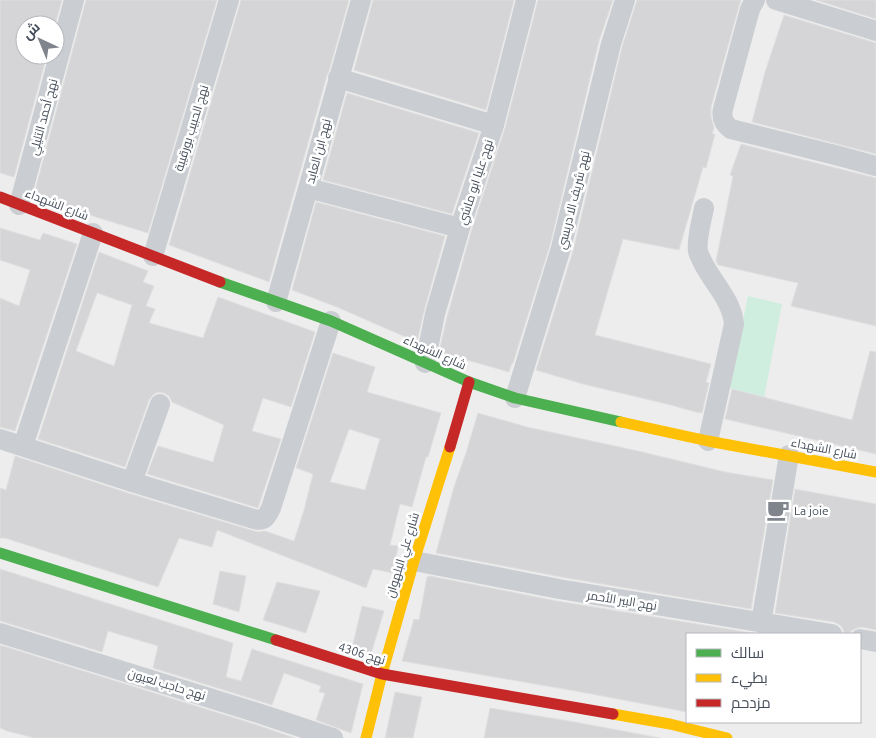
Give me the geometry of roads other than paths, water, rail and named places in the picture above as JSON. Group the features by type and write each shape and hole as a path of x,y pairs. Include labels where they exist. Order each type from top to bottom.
{"street":[{"name":"نهج أحمد التليلي","path":"20,204 74,0"},
{"name":"نهج الحبيب بورقيبة","path":"153,256 229,0"},
{"name":"نهج ابن العابد","path":"276,302 361,0"},
{"name":"نهج عليا ابو ماشي","path":"425,364 435,314 460,228 494,125 526,0"},
{"name":"نهج شريف الا دريسي","path":"515,398 561,248 611,44 625,0"},
{"path":"755,0 750,9 723,109 723,121 731,129 876,166"},
{"path":"776,0 876,31"},
{"path":"338,78 494,125"},
{"path":"308,188 460,228"},
{"name":"شارع الشهداء","path":"0,197 153,256 331,321 425,364 515,398 708,440 876,472"},
{"path":"704,208 698,252 706,269 731,308 734,324 708,440"},
{"path":"23,446 93,233"},
{"path":"0,440 258,520 263,519 267,517 331,321"},
{"name":"شارع علي البلهوان","path":"366,738 414,562 469,382"},
{"path":"132,482 160,404"},
{"path":"761,622 790,455"},
{"name":"نهج 4306","path":"0,553 382,674 670,724 727,738"},
{"name":"نهج البير الأحمر","path":"414,562 559,589 826,633"},
{"name":"نهج حاجب لعيون","path":"0,632 333,738"},
{"path":"861,639 876,642"}],"place":[{"name":"La joie","path":"778,510"}]}
